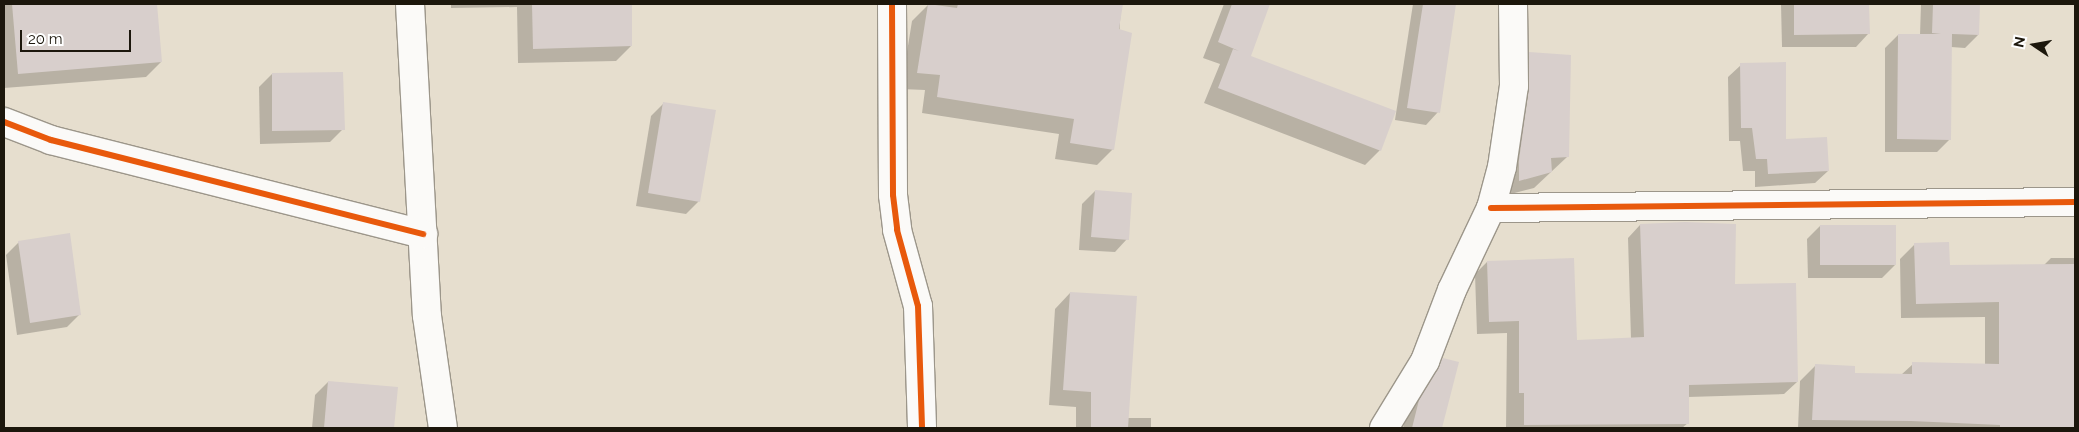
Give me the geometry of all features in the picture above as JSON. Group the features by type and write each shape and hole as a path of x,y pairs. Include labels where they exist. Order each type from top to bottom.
{"street":[{"path":"410,4 427,316 443,428"},
{"path":"892,4 893,195 897,230 918,306 922,428"},
{"path":"1384,428 1425,361 1452,290 1491,208 1502,167 1514,86 1514,4"},
{"path":"4,122 51,140 423,234"},
{"path":"1491,208 2075,202"}],"building":[{"path":"12,4 157,4 162,62 18,74"},
{"path":"532,4 632,4 632,46 533,49"},
{"path":"928,4 957,8 958,4 1123,4 1119,29 1132,33 1114,150 1070,143 1074,119 937,97 940,75 917,73"},
{"path":"1232,4 1270,4 1251,56 1396,111 1381,151 1218,88 1233,49 1239,51 1218,42"},
{"path":"1423,4 1456,4 1440,113 1407,108"},
{"path":"1794,4 1869,4 1870,34 1794,35"},
{"path":"1933,4 1980,4 1979,35 1952,34 1951,140 1897,139 1898,34 1941,34 1932,33"},
{"path":"1529,52 1571,55 1569,157 1551,158 1552,172 1519,181 1519,160 1529,88"},
{"path":"1786,62 1786,139 1827,137 1829,171 1768,174 1767,159 1756,159 1752,128 1741,128 1740,63"},
{"path":"343,72 345,130 272,131 272,73"},
{"path":"663,102 716,110 700,202 648,193"},
{"path":"1095,190 1132,193 1129,240 1091,237"},
{"path":"1685,222 1736,224 1735,284 1796,283 1798,382 1689,385 1689,424 1524,425 1524,393 1519,393 1519,321 1489,322 1487,261 1574,258 1577,340 1644,337 1640,224"},
{"path":"1820,225 1896,225 1896,265 1820,265"},
{"path":"70,233 81,315 30,323 18,241"},
{"path":"1949,242 1950,265 2075,264 2075,428 2000,428 2000,425 1911,421 1812,420 1815,364 1855,366 1855,373 1912,374 1912,362 1999,364 1999,302 1916,304 1914,243"},
{"path":"1070,292 1137,296 1128,428 1091,428 1091,392 1063,390"},
{"path":"1443,358 1459,362 1442,428 1412,428 1419,400"},
{"path":"328,381 398,387 394,428 324,428"}],"cycle path":[{"path":"892,4 893,195 897,230 918,306 922,428"},
{"path":"4,122 51,140 423,234"},
{"path":"1491,208 2075,202"}]}
